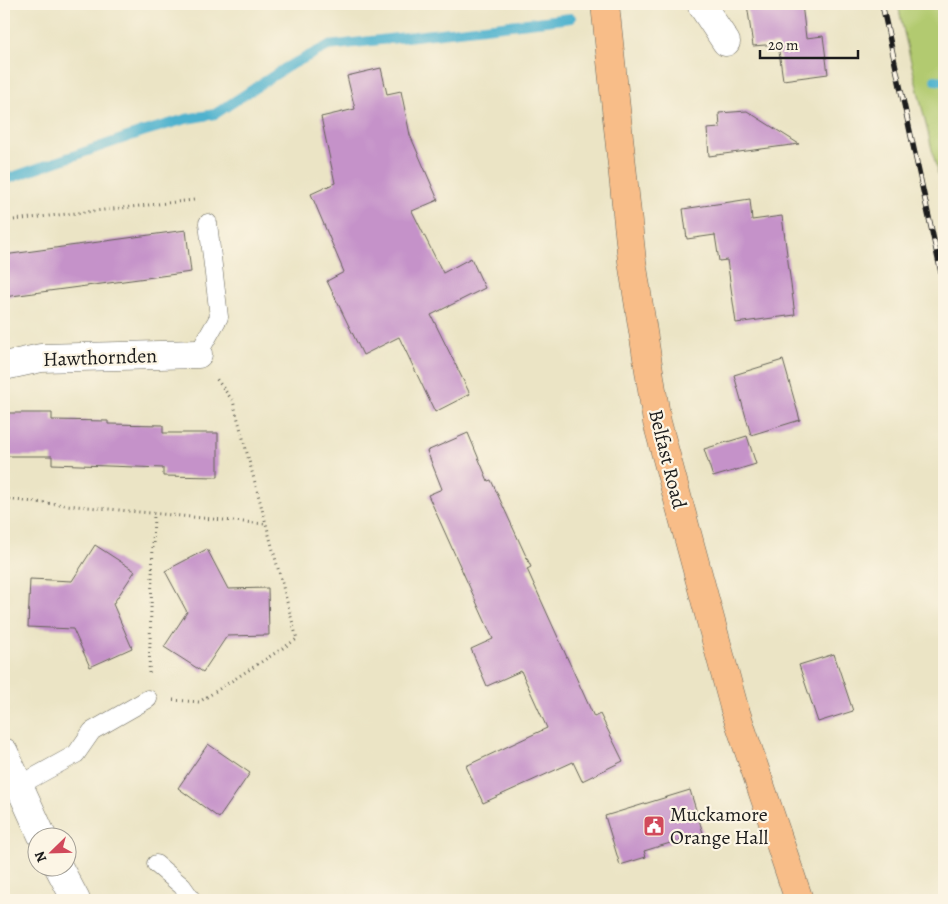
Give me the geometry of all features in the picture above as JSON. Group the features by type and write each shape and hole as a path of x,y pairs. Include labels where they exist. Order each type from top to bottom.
{"main road":[{"name":"Belfast Road","path":"605,4 632,261 657,422 734,707 799,900"}],"street":[{"path":"701,4 726,42"},
{"name":"Hawthornden","path":"4,366 42,358 198,354"},
{"path":"4,752 37,826"},
{"path":"63,876 76,900"}],"lane":[{"path":"198,354 219,317 208,223"},
{"path":"18,786 76,754 92,731 148,699"},
{"path":"156,864 182,886 192,900"}],"path":[{"path":"4,221 206,199 208,223"},
{"path":"154,514 148,699 199,702 298,639 232,401 198,354"},
{"path":"4,499 265,524"}],"green space":[{"path":"898,4 944,4 944,200 902,24"}],"building":[{"path":"747,4 802,4 806,38 823,36 828,74 783,80 778,44 753,46"},
{"path":"381,68 387,94 401,91 410,135 438,200 412,211 443,273 471,258 485,288 431,315 470,394 435,412 399,337 363,355 327,281 344,272 311,194 335,183 321,117 355,109 347,76"},
{"path":"747,111 799,144 709,156 707,129 720,128 719,113"},
{"path":"750,199 752,220 782,216 795,315 736,323 727,260 719,261 715,235 687,239 683,209"},
{"path":"186,230 191,272 4,297 4,255"},
{"path":"783,360 800,420 751,435 734,375"},
{"path":"4,413 52,413 52,420 108,421 108,424 163,425 163,433 218,433 218,477 163,476 163,468 52,464 52,456 4,456"},
{"path":"468,433 488,481 491,480 531,567 527,569 594,717 600,714 623,761 582,781 573,762 483,803 466,766 547,728 521,671 487,686 471,649 493,639 428,495 442,489 427,451"},
{"path":"747,436 756,464 713,477 704,449"},
{"path":"95,545 135,571 113,604 132,648 90,667 73,629 28,627 30,579 72,581"},
{"path":"207,549 228,589 268,588 269,635 227,636 203,672 164,647 187,612 165,571"},
{"path":"834,654 853,711 818,722 799,665"},
{"path":"208,744 250,773 219,818 178,788"},
{"name":"Muckamore Orange Hall","path":"690,790 703,833 644,851 646,857 620,865 605,816"}],"waterway":[{"path":"4,180 142,132 186,119 215,114 287,67 328,46 571,18"},
{"path":"935,80 944,81"}],"railway":[{"path":"882,4 944,286"}],"place":[{"name":"Muckamore Orange Hall","path":"654,826"}]}
